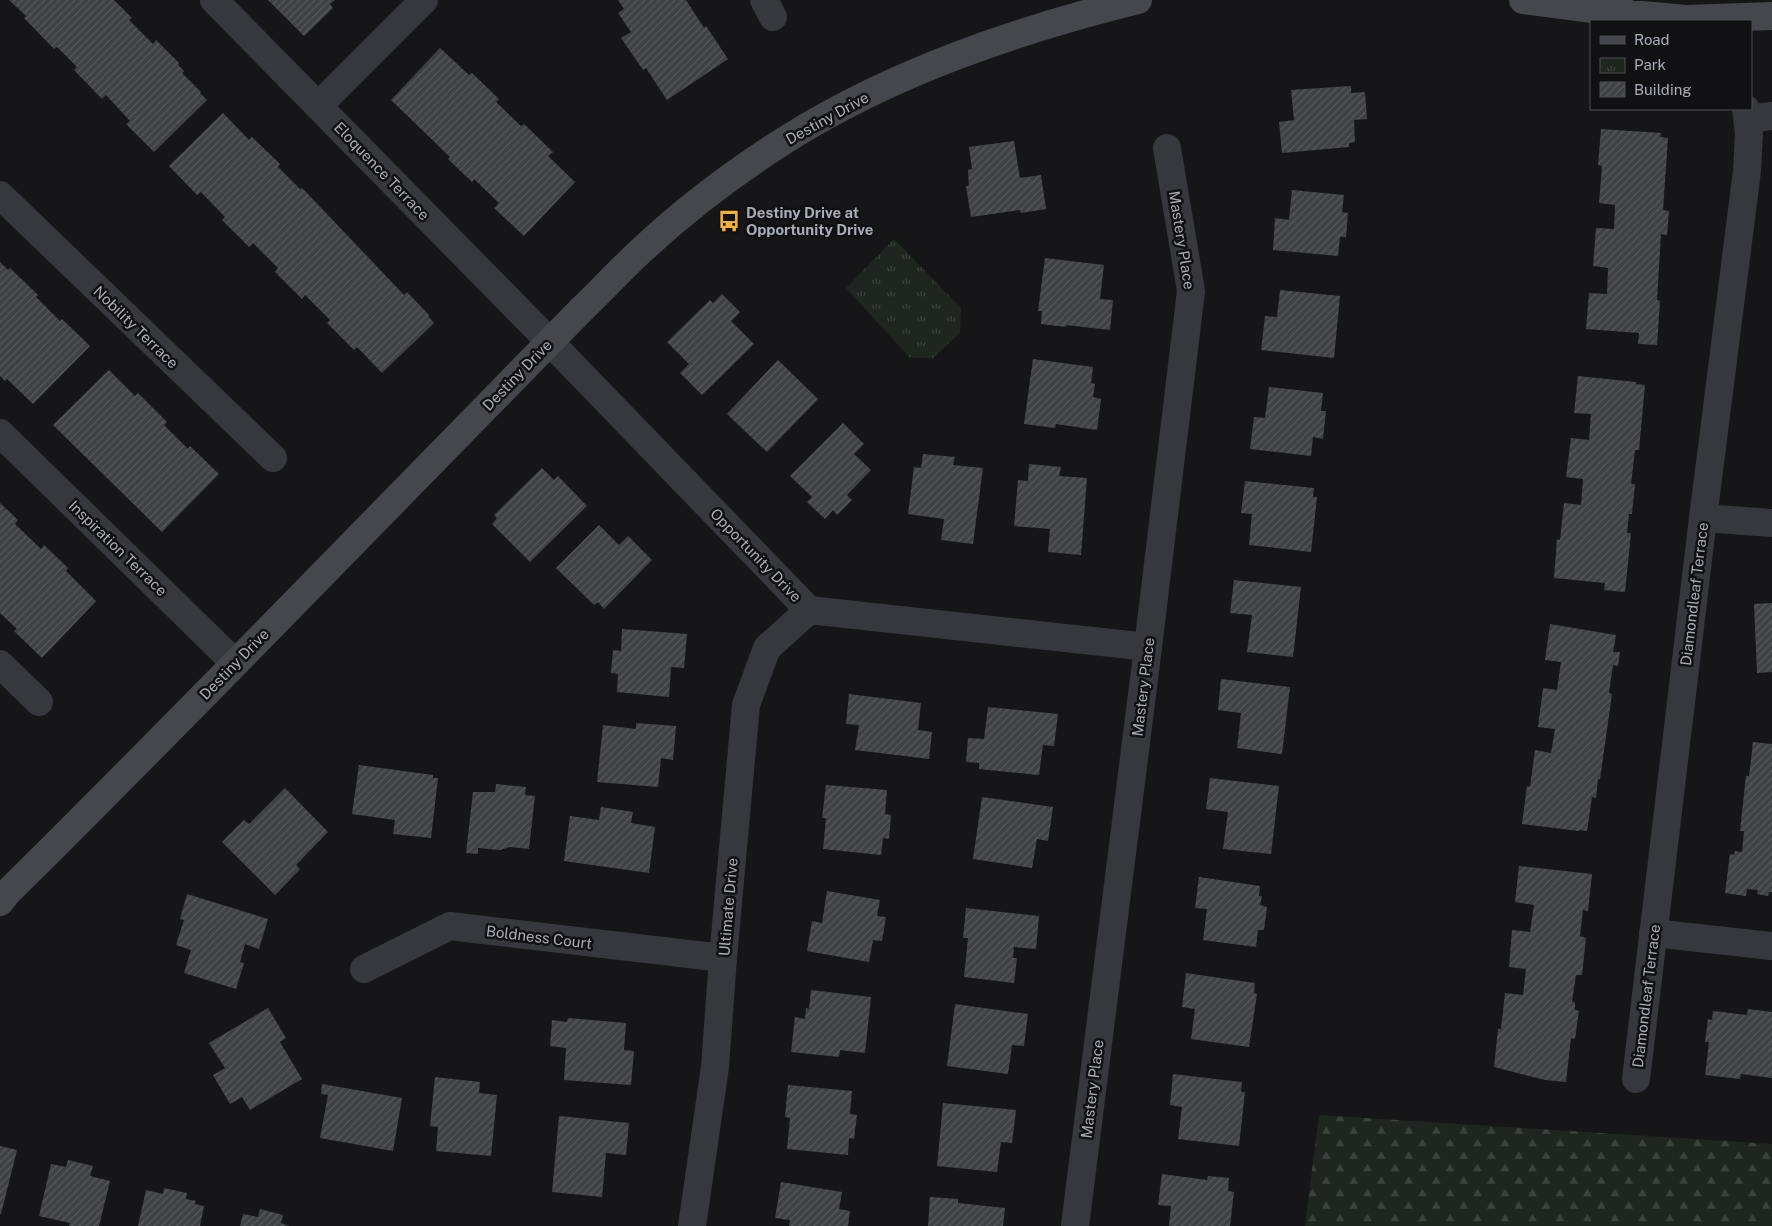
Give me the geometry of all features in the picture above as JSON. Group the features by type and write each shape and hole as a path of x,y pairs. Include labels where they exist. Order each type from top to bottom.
{"street":[{"name":"Eloquence Terrace","path":"214,0 550,342"},
{"path":"318,106 424,0"},
{"name":"Destiny Drive","path":"0,902 643,248 715,190 791,137 883,87 963,54 1053,22 1138,0"},
{"path":"1523,0 1671,18 1728,13 1772,16"},
{"name":"Diamondleaf Terrace","path":"1636,1079 1703,518 1755,115"},
{"name":"Mastery Place","path":"1075,1226 1191,291 1167,148"},
{"name":"Nobility Terrace","path":"0,195 273,458"},
{"name":"Opportunity Drive","path":"550,342 809,610 1148,647"},
{"name":"Inspiration Terrace","path":"0,433 235,663"},
{"path":"1703,518 1772,524"},
{"name":"Ultimate Drive","path":"692,1226 715,1067 746,705 767,648 809,610"},
{"path":"0,664 39,702"},
{"name":"Boldness Court","path":"364,969 450,926 723,958"},
{"path":"1653,933 1772,946"}],"green space":[{"path":"894,239 961,308 960,333 933,358 910,358 846,288"},
{"path":"1319,1115 1772,1144 1772,1226 1305,1226"}],"building":[{"path":"9,0 114,0 132,18 129,20 153,44 156,40 179,63 178,65 184,71 182,73 207,100 154,152 126,124 130,121 106,95 102,99 74,70 77,67 57,47 54,49 24,18 26,16"},
{"path":"268,0 335,0 330,4 333,8 304,36"},
{"path":"618,0 686,0 704,28 706,26 728,59 667,100 646,68 643,70 621,38 631,32 618,13 624,9"},
{"path":"440,48 469,75 472,73 499,99 496,102 521,126 524,124 553,152 548,156 575,182 524,236 494,208 499,203 474,179 472,182 448,159 450,157 391,100"},
{"path":"1351,86 1351,93 1365,92 1367,119 1354,120 1355,142 1349,143 1349,147 1282,153 1279,122 1294,120 1291,90"},
{"path":"223,113 249,140 252,137 280,164 278,167 300,189 302,188 306,192 404,295 407,292 434,323 382,373 357,347 354,350 327,323 330,320 305,295 302,299 275,272 278,268 253,243 249,247 222,220 225,217 201,192 197,195 169,166"},
{"path":"1601,129 1661,133 1660,137 1668,138 1663,210 1669,211 1667,235 1661,234 1657,300 1660,301 1657,345 1638,344 1639,333 1586,329 1589,293 1607,294 1608,268 1593,266 1596,228 1614,229 1615,205 1599,203 1602,166 1598,165"},
{"path":"1014,141 1020,178 1041,175 1046,209 1021,213 1020,210 971,217 966,186 969,186 968,170 972,169 969,147"},
{"path":"1292,190 1344,195 1342,212 1348,213 1346,237 1340,237 1338,256 1273,250 1275,218 1289,220"},
{"path":"1045,258 1104,265 1100,299 1113,300 1110,330 1041,324 1042,311 1038,311"},
{"path":"0,262 8,270 10,268 38,295 36,297 60,321 62,319 90,346 33,404 7,379 5,381 0,376"},
{"path":"1280,290 1340,296 1334,358 1261,350 1265,316 1277,317"},
{"path":"722,294 740,312 731,321 754,344 702,395 680,373 689,364 667,342 710,300 713,303"},
{"path":"1033,359 1093,367 1091,383 1095,384 1093,397 1101,399 1097,430 1056,424 1055,428 1024,424"},
{"path":"778,360 818,399 767,452 727,414"},
{"path":"109,370 135,396 138,393 167,422 164,425 188,449 190,446 219,474 162,532 53,425"},
{"path":"1578,376 1636,382 1636,384 1645,385 1639,450 1635,450 1631,484 1635,484 1632,514 1629,514 1627,533 1631,533 1625,592 1604,590 1605,583 1554,578 1557,539 1560,540 1564,503 1581,505 1583,479 1566,477 1571,438 1589,440 1591,414 1574,413"},
{"path":"1269,387 1323,393 1321,411 1326,411 1323,439 1313,437 1311,456 1250,449 1254,417 1265,418"},
{"path":"843,423 864,444 854,454 871,470 847,495 852,500 837,515 833,510 825,519 807,502 812,497 790,476"},
{"path":"923,454 955,457 953,465 983,468 973,544 941,540 944,519 908,514 914,467 921,468"},
{"path":"1029,464 1061,467 1059,476 1087,478 1081,555 1048,552 1050,529 1014,526 1018,480 1028,481"},
{"path":"542,468 554,480 558,476 587,506 530,562 492,524 497,518 494,515"},
{"path":"1245,481 1314,488 1313,497 1317,497 1311,552 1249,545 1252,514 1241,513"},
{"path":"0,503 18,520 15,524 41,549 44,545 68,568 66,571 96,601 42,658 14,631 17,629 0,613"},
{"path":"599,525 619,545 628,536 652,560 604,609 598,602 594,605 556,568"},
{"path":"1234,580 1301,587 1293,657 1247,652 1252,615 1230,613"},
{"path":"1772,603 1772,672 1757,673 1754,604"},
{"path":"1550,624 1616,635 1613,652 1620,652 1618,666 1613,665 1609,693 1612,694 1600,779 1598,779 1596,798 1592,797 1587,831 1522,824 1527,786 1530,787 1535,750 1551,753 1555,729 1538,727 1543,688 1557,690 1561,662 1545,660"},
{"path":"622,629 687,634 684,668 671,667 669,697 617,692 618,674 611,673 613,650 621,651"},
{"path":"1221,679 1290,687 1282,754 1237,748 1241,713 1218,710"},
{"path":"849,694 921,703 918,730 932,732 929,759 855,750 859,725 846,724"},
{"path":"988,707 1058,714 1054,746 1043,745 1039,775 979,769 979,763 966,762 968,738 984,739"},
{"path":"636,723 676,726 673,760 661,758 658,787 597,782 603,725 636,729"},
{"path":"1753,742 1772,744 1772,892 1769,892 1768,896 1757,894 1758,890 1747,889 1746,896 1725,893 1730,854 1734,855 1735,851 1742,852 1744,831 1740,831 1746,776 1749,776"},
{"path":"359,765 433,775 433,778 438,778 431,838 393,834 395,820 352,814"},
{"path":"1210,778 1279,786 1271,854 1223,849 1228,812 1206,809"},
{"path":"496,784 526,787 525,795 535,796 529,849 510,847 500,850 478,848 478,854 466,853 473,792 495,792"},
{"path":"826,785 887,790 885,814 891,815 889,839 883,838 881,855 823,849 826,818 822,818"},
{"path":"285,788 328,832 296,865 300,869 275,895 222,842 244,820 249,824"},
{"path":"982,797 1053,807 1048,841 1037,839 1032,868 973,859"},
{"path":"601,807 633,812 631,823 655,827 649,873 564,861 570,816 599,820"},
{"path":"1519,866 1592,874 1588,911 1583,910 1580,936 1586,938 1582,975 1576,975 1572,1002 1575,1002 1575,1010 1579,1011 1575,1039 1571,1038 1566,1082 1545,1080 1494,1067 1498,1029 1501,1029 1505,993 1523,995 1526,969 1509,967 1512,930 1530,932 1534,905 1515,902"},
{"path":"1199,877 1260,886 1259,896 1262,896 1260,905 1267,907 1264,930 1258,930 1256,947 1203,940 1207,909 1195,908"},
{"path":"827,891 880,900 877,916 886,917 882,941 873,940 869,962 807,951 812,921 822,923"},
{"path":"187,894 268,919 259,949 245,944 240,962 244,963 236,989 184,973 191,950 176,945 184,920 180,919"},
{"path":"966,908 1039,916 1036,949 1014,947 1013,958 1017,958 1014,983 964,977 968,938 963,938"},
{"path":"1186,973 1255,983 1254,993 1257,994 1249,1047 1191,1039 1195,1009 1182,1007"},
{"path":"811,990 871,997 865,1053 840,1050 839,1057 791,1052 795,1017 805,1019 806,1008 809,1009"},
{"path":"955,1004 1028,1014 1024,1046 1012,1045 1008,1074 947,1066"},
{"path":"268,1008 286,1038 280,1042 302,1079 250,1110 242,1097 230,1104 213,1075 225,1068 209,1043"},
{"path":"1748,1009 1772,1012 1772,1078 1741,1074 1740,1079 1705,1075 1709,1042 1705,1042 1708,1019 1712,1020 1713,1011 1747,1015"},
{"path":"568,1018 626,1023 624,1050 634,1051 631,1085 564,1080 566,1048 550,1046 552,1020 567,1022"},
{"path":"1173,1074 1242,1082 1241,1092 1245,1092 1239,1146 1178,1139 1182,1107 1170,1105"},
{"path":"435,1077 480,1082 479,1093 497,1095 491,1156 436,1151 438,1127 430,1126"},
{"path":"322,1084 402,1098 393,1151 320,1138 328,1095 321,1094"},
{"path":"788,1085 852,1091 850,1114 857,1115 854,1139 849,1138 848,1155 787,1149 790,1118 785,1117"},
{"path":"943,1103 1016,1110 1012,1143 1001,1142 997,1172 937,1166"},
{"path":"559,1116 629,1123 626,1155 606,1153 602,1197 552,1192"},
{"path":"0,1146 17,1150 1,1214 0,1214"},
{"path":"68,1160 93,1166 90,1176 110,1181 99,1226 69,1226 70,1223 39,1216 51,1164 66,1167"},
{"path":"1162,1174 1207,1180 1208,1176 1229,1178 1228,1191 1234,1192 1230,1226 1169,1226 1171,1206 1158,1205"},
{"path":"781,1182 842,1192 839,1209 850,1211 848,1226 789,1226 790,1220 775,1218"},
{"path":"164,1188 187,1193 186,1199 196,1201 195,1204 204,1206 200,1226 138,1226 146,1190 163,1194"},
{"path":"930,1197 958,1199 958,1203 1005,1208 1003,1226 928,1226"},
{"path":"260,1209 283,1215 281,1223 289,1226 240,1226 243,1214 258,1217"}],"place":[{"name":"Destiny Drive at Opportunity Drive","path":"729,221"}]}
